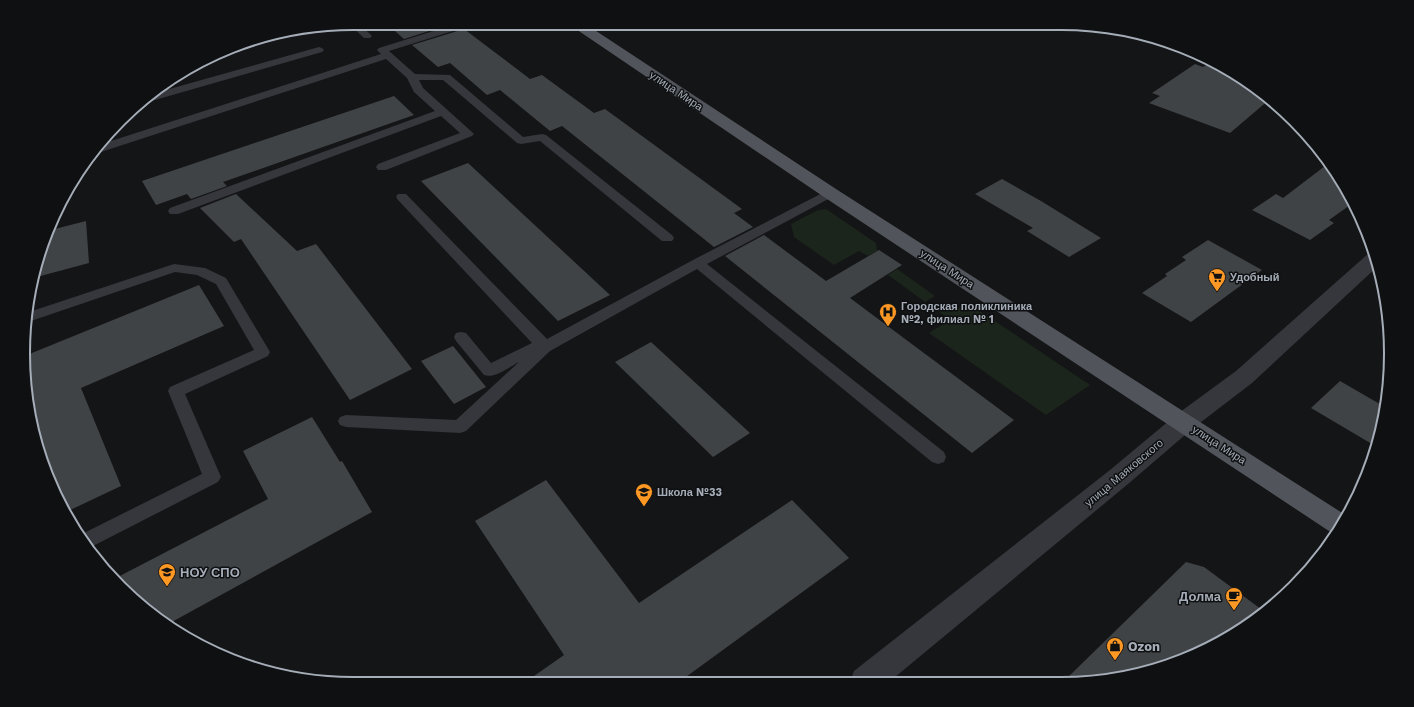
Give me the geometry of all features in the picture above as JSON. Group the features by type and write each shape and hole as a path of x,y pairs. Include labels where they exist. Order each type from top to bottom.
{"main road":[{"name":"улица Мира","path":"585,30 830,193 1184,422 1336,523"}],"street":[{"name":"улица Маяковского","path":"871,677 1119,477 1184,422 1244,377 1370,261"}],"lane":[{"path":"361,30 367,36"},
{"path":"382,167 468,134 418,90 412,77 382,50 446,30"},
{"path":"159,96 319,50"},
{"path":"104,148 388,54"},
{"path":"412,77 446,77 521,141 542,137 667,238"},
{"path":"174,211 444,112"},
{"path":"460,337 489,371 544,346 830,193"},
{"path":"402,197 544,346"},
{"path":"698,263 938,457"},
{"path":"33,315 174,268 200,270 221,281 263,352 176,391 212,477 89,539"},
{"path":"346,421 460,427 544,346"}],"shaded area":[{"path":"826,209 876,243 877,251 868,256 859,251 834,265 794,237 791,224 818,210"},
{"path":"897,269 935,296 925,302 888,275"},
{"path":"944,302 954,309 971,305 1090,385 1046,415 929,333 950,320 934,308"}],"building":[{"path":"394,30 432,30 404,39"},
{"path":"461,30 465,30 530,79 542,75 594,113 605,109 742,209 734,213 753,227 714,247 562,126 550,131 500,90 487,95 450,63 438,67 412,45"},
{"path":"1195,64 1203,67 1207,65 1222,73 1265,103 1230,133 1149,103 1160,96 1152,93"},
{"path":"394,96 414,115 223,182 227,186 191,199 187,194 156,205 142,181"},
{"path":"468,163 610,295 558,321 421,181"},
{"path":"1324,167 1349,206 1329,220 1334,223 1310,240 1252,210 1276,194 1283,198"},
{"path":"1002,179 1101,238 1069,257 1027,231 1033,228 975,194"},
{"path":"236,194 297,251 316,244 412,369 350,400 241,239 234,242 200,208"},
{"path":"86,221 89,263 39,276 47,250 55,229"},
{"path":"764,235 826,281 879,250 902,265 850,298 1014,420 972,453 725,256"},
{"path":"1208,240 1262,270 1191,322 1142,293 1167,276 1165,274 1186,260 1182,257"},
{"path":"199,285 224,326 81,388 121,486 70,510 63,497 47,457 41,437 33,396 30,354"},
{"path":"651,342 750,433 713,457 615,362"},
{"path":"453,346 486,387 454,404 421,361"},
{"path":"1340,381 1380,404 1371,443 1311,408"},
{"path":"312,417 340,462 342,461 372,512 173,621 140,597 119,576 268,499 243,451"},
{"path":"546,480 639,603 792,500 849,558 686,677 533,677 564,655 475,521"},
{"path":"1186,562 1204,567 1260,608 1222,634 1204,644 1164,660 1124,671 1068,677"}],"place":[{"name":"Удобный","path":"1217,292"},
{"name":"Городская поликлиника №2, филиал № 1","path":"888,327"},
{"name":"Школа №33","path":"644,507"},
{"name":"НОУ СПО","path":"167,587"},
{"name":"Долма","path":"1234,611"},
{"name":"Ozon","path":"1115,661"}]}
